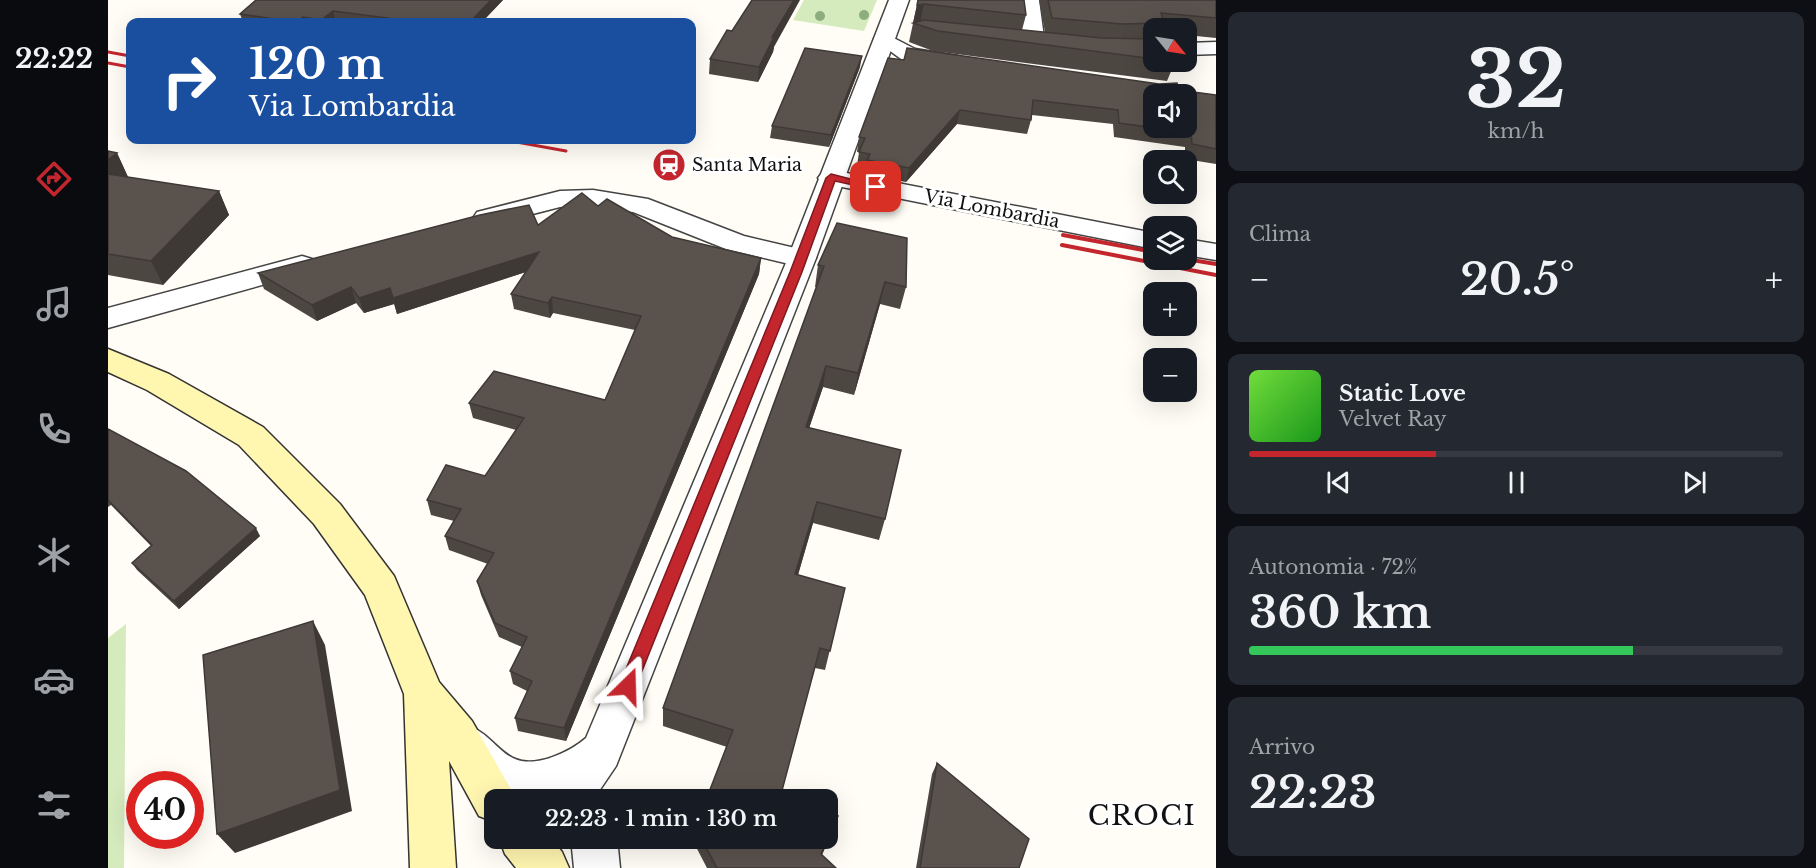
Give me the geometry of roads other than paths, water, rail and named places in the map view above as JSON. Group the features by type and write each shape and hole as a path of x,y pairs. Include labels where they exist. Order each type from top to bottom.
{"main road":[{"path":"108,360 158,382 251,436 327,514 381,587 424,694 457,735 489,789"},
{"path":"424,694 432,868"}],"street":[{"path":"574,789 601,752 802,258 831,178 897,36 899,0"},
{"path":"1029,0 1034,45"},
{"path":"897,36 909,54 968,64"},
{"path":"1012,42 1056,47"},
{"path":"1197,49 1216,48"},
{"name":"Via Lombardia","path":"831,178 1143,239"},
{"path":"458,225 560,199 593,198 639,205 690,227 736,243 802,258"},
{"path":"1197,249 1216,252"},
{"path":"108,318 321,260"},
{"path":"457,735 501,775 523,783 572,771 601,752"},
{"path":"598,789 601,752"},
{"path":"595,849 597,868"}],"railway":[{"path":"108,52 126,55"},
{"path":"108,63 126,66"},
{"path":"527,144 566,151"},
{"path":"1063,235 1143,250"},
{"path":"1062,245 1216,275"},
{"path":"1197,261 1216,264"}],"place":[{"name":"Santa Maria","path":"669,165"}],"district":[{"name":"CROCI","path":"1142,816"}]}
